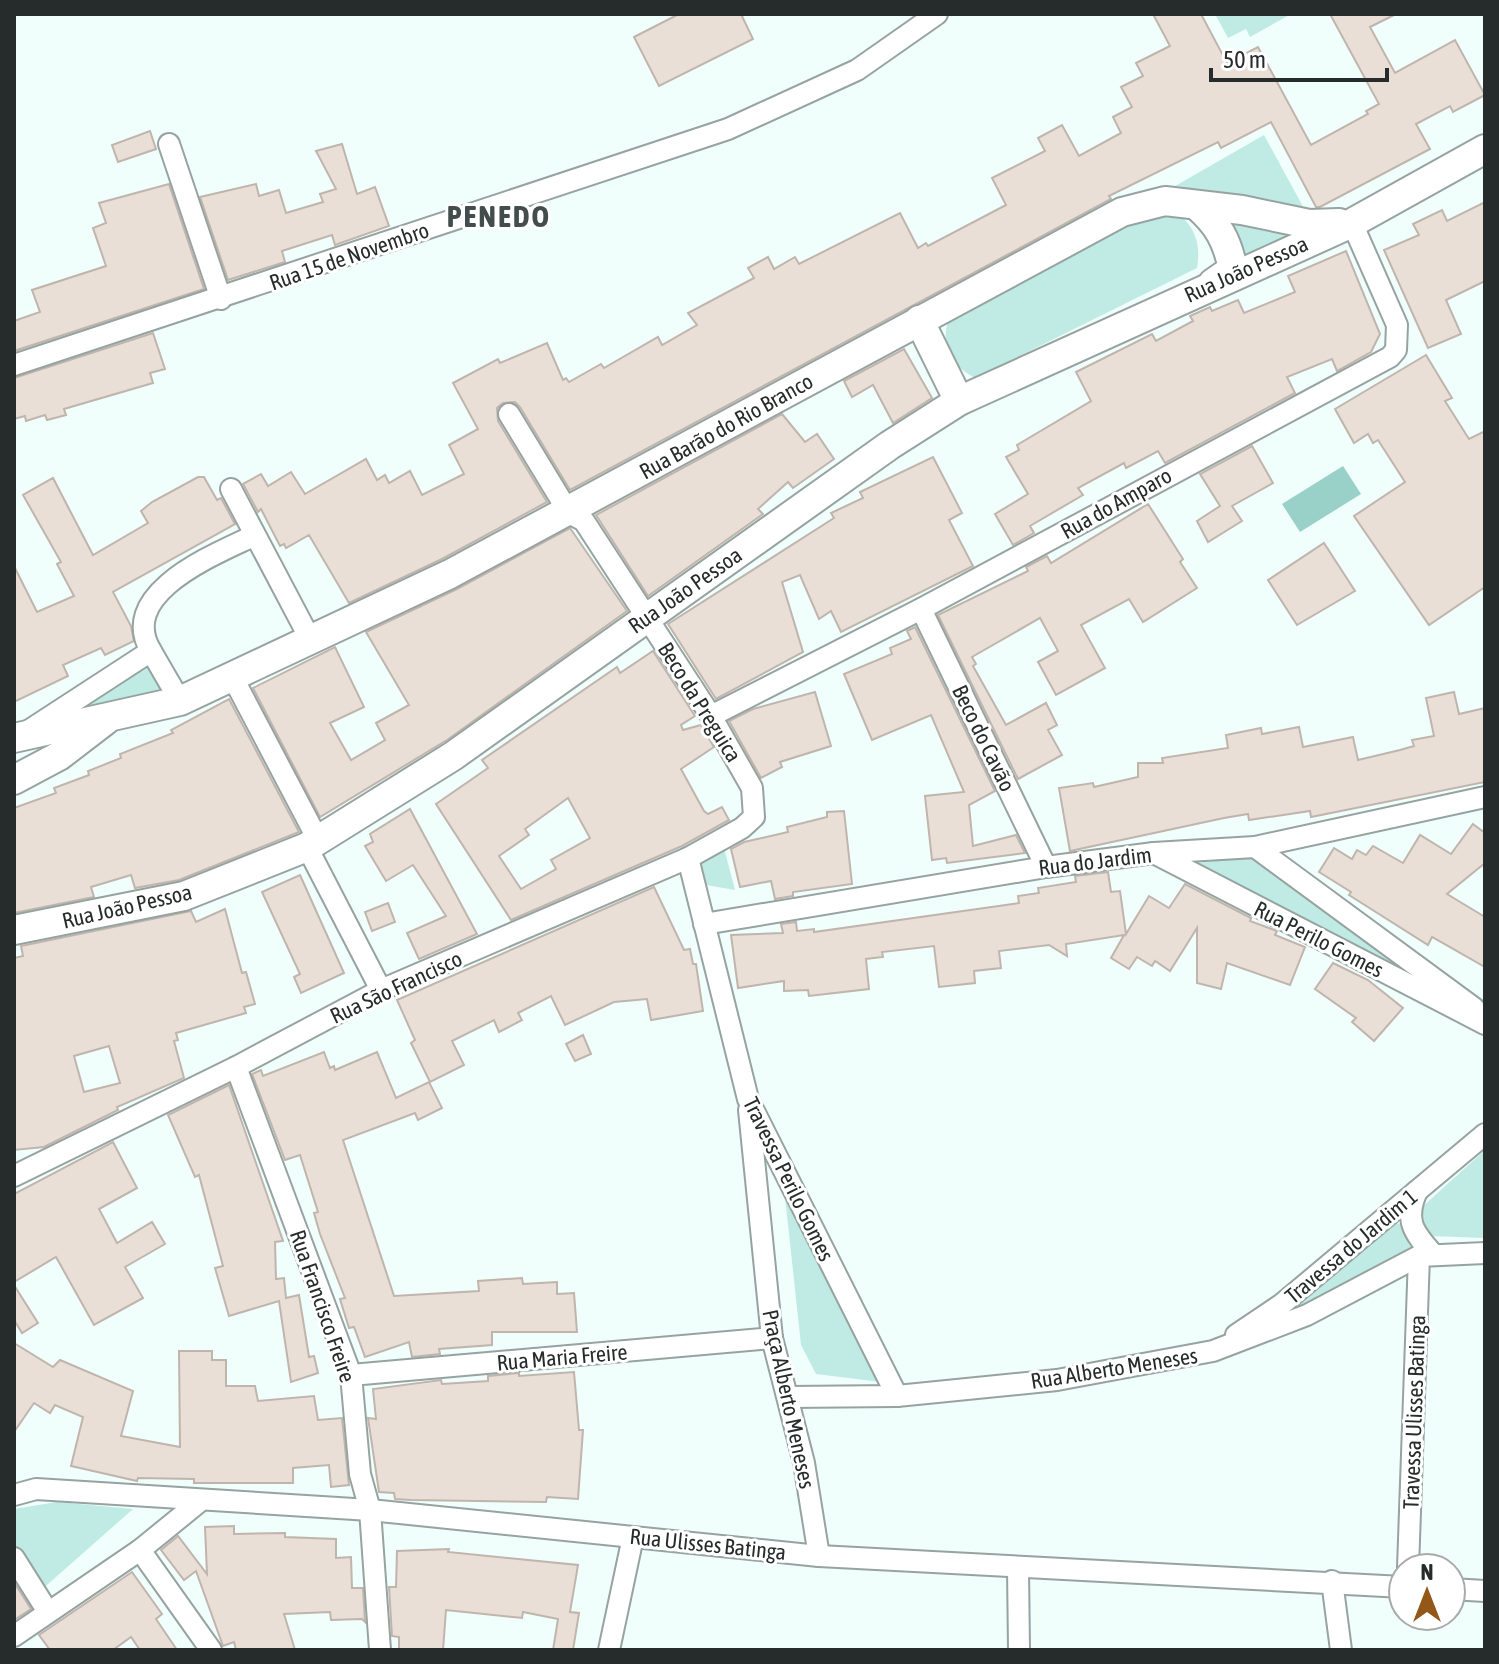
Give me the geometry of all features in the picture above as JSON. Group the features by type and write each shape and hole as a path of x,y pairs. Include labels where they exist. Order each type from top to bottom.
{"main road":[{"name":"Rua João Pessoa","path":"14,930 184,896 312,843 453,756 890,445 959,401 1213,283 1352,223 1485,149"},
{"name":"Rua Barão do Rio Branco","path":"17,738 180,701 309,637 450,574 569,513 1122,212 1165,201 1309,224 1352,223"},
{"path":"1196,205 1215,222 1228,244 1233,269 1213,283"},
{"path":"919,320 959,401"},
{"name":"Rua Barão do Rio Branco","path":"14,780 59,756 110,717"}],"street":[{"name":"Rua 15 de Novembro","path":"14,365 728,129 857,70 937,14"},
{"path":"169,144 221,299"},
{"name":"Rua do Amparo","path":"711,716 921,609 1390,357 1396,350 1397,325 1352,223"},
{"name":"Beco da Preguica","path":"509,414 569,513 584,521 647,617 711,716 752,788"},
{"path":"231,489 253,536 309,637"},
{"path":"180,701 147,644 146,622 157,595 177,574 253,536"},
{"name":"Beco do Cavão","path":"921,609 1046,867"},
{"path":"17,738 151,651"},
{"path":"232,676 381,990"},
{"name":"Rua São Francisco","path":"14,1176 236,1067 381,990 688,858 742,828 754,817 756,801 752,788"},
{"name":"Rua do Jardim","path":"704,924 1046,867 1154,853 1255,847 1485,797"},
{"name":"Rua Perilo Gomes","path":"1255,847 1485,1017"},
{"name":"Rua Perilo Gomes","path":"1154,853 1485,1024"},
{"name":"Travessa Perilo Gomes","path":"688,858 748,1099 897,1396"},
{"name":"Rua Francisco Freire","path":"236,1067 351,1375 360,1474 370,1510 380,1650"},
{"name":"Praça Alberto Meneses","path":"748,1099 772,1338 789,1397 819,1556"},
{"name":"Travessa do Jardim 1","path":"1213,1351 1282,1304 1485,1134"},
{"path":"1418,1190 1410,1207 1411,1227 1426,1255 1485,1253"},
{"name":"Rua Alberto Meneses","path":"789,1397 897,1396 1057,1380 1213,1351 1307,1315 1426,1255"},
{"name":"Travessa Ulisses Batinga","path":"1409,1552 1426,1255"},
{"name":"Rua Maria Freire","path":"351,1375 772,1338"},
{"name":"Rua Ulisses Batinga","path":"14,1495 36,1489 199,1502 370,1510 819,1556 1018,1569 1387,1586"},
{"path":"19,1640 48,1612 140,1550 199,1502"},
{"path":"609,1650 633,1537"},
{"path":"140,1550 211,1650"},
{"path":"14,1558 48,1612"},
{"path":"1018,1569 1019,1650"},
{"path":"1332,1581 1341,1650"}],"shaded area":[{"path":"1215,14 1291,14 1250,37 1246,29 1228,38"},
{"path":"1264,135 1307,214 1242,195 1170,189"},
{"path":"1167,207 1183,218 1193,232 1198,248 1197,268 975,378 952,359 946,342 951,312"},
{"path":"1219,212 1306,231 1235,261"},
{"path":"1343,466 1361,494 1300,532 1282,504"},
{"path":"147,657 163,693 66,721 63,709"},
{"path":"724,848 735,890 700,884 703,856"},
{"path":"1255,856 1472,1010 1180,865"},
{"path":"780,1150 889,1383 816,1374 801,1345"},
{"path":"1485,1150 1485,1238 1430,1236 1420,1227 1421,1208"},
{"path":"1394,1222 1406,1226 1412,1238 1411,1253 1244,1335"},
{"path":"57,1502 133,1509 39,1592 14,1552 14,1509"}],"building":[{"path":"679,14 741,14 753,39 659,86 634,37"},
{"path":"1153,14 1201,14 1227,63 1258,47 1311,145 1368,114 1366,111 1379,104 1330,14 1396,14 1370,27 1395,73 1455,40 1485,95 1453,112 1450,106 1416,124 1430,149 1320,207 1316,207 1271,122 1221,148 1218,142 1109,196 1111,199 570,490 520,407 515,402 503,403 497,408 498,421 547,502 442,559 349,603 309,535 286,548 284,544 280,546 261,509 258,512 243,484 261,474 268,486 291,472 305,494 366,459 377,480 385,475 389,483 410,471 422,495 464,474 449,445 478,429 453,383 498,359 500,363 547,343 563,380 566,378 569,382 601,364 604,368 658,337 662,345 697,325 688,313 754,278 748,268 768,257 774,269 795,257 799,264 900,213 918,248 926,243 928,246 1006,205 992,178 1045,151 1038,138 1062,125 1079,156 1121,133 1113,117 1132,107 1121,87 1143,76 1136,63 1170,46"},
{"path":"150,131 156,149 118,162 112,145"},
{"path":"342,144 357,194 375,187 389,226 335,245 332,235 282,251 285,262 228,280 200,197 256,184 259,196 279,190 286,213 323,202 320,194 336,189 316,151"},
{"path":"169,184 204,289 14,351 14,321 40,312 32,290 106,266 93,228 106,223 99,203"},
{"path":"1485,202 1485,281 1446,300 1461,334 1428,348 1384,250 1419,235 1413,224 1442,210 1447,221"},
{"path":"1346,251 1380,334 1371,352 1337,371 1332,359 1287,377 1295,393 1165,463 1158,451 1126,468 1124,463 1078,488 1083,495 1030,526 1034,533 1013,545 995,514 1028,494 1006,457 1019,450 1017,445 1091,401 1076,372 1152,334 1156,341 1193,321 1190,316 1210,307 1212,311 1238,300 1244,313 1295,292 1288,276"},
{"path":"153,333 165,369 150,373 153,383 64,409 66,415 47,420 45,415 26,421 25,416 14,419 14,378"},
{"path":"904,349 932,398 893,423 873,385 852,397 844,381"},
{"path":"1426,355 1452,398 1445,401 1469,439 1485,431 1485,587 1429,625 1354,516 1405,482 1378,440 1373,443 1368,434 1354,443 1335,409"},
{"path":"782,414 805,442 817,434 834,459 793,488 788,482 758,509 763,514 648,596 596,515"},
{"path":"1252,446 1273,483 1232,506 1242,521 1208,542 1197,521 1220,506 1200,474"},
{"path":"933,457 962,513 949,520 973,566 841,632 831,611 819,619 800,575 782,582 803,652 716,699 668,624 834,518 831,513 863,498 860,492"},
{"path":"198,477 204,477 217,500 221,498 235,524 113,592 131,626 134,641 105,655 101,648 63,665 68,676 14,702 14,566 37,612 74,596 57,564 61,562 23,495 53,478 93,555 148,523 141,511 152,502"},
{"path":"1148,504 1183,559 1180,562 1197,588 1143,622 1129,599 1081,625 1105,668 1056,695 1038,662 1058,651 1040,618 972,657 976,664 973,666 1006,725 1046,703 1057,725 1048,730 1062,755 1018,779 938,615 1028,571 1026,567 1047,556 1051,563"},
{"path":"570,528 627,611 447,740 320,817 253,688 335,647 364,707 330,723 351,760 385,740 376,723 409,705 366,632 457,589"},
{"path":"1324,543 1355,591 1297,625 1268,580"},
{"path":"915,627 995,791 969,805 973,846 1016,835 1025,853 947,863 946,858 932,860 925,796 964,792 931,715 872,740 844,674 892,654 890,648 911,639 907,631"},
{"path":"653,651 695,716 681,725 683,730 701,725 714,747 681,769 704,811 708,814 722,807 729,820 682,846 511,920 436,804 488,768 482,760 617,667 620,673","holes":["568,798 590,838 551,860 556,869 521,889 499,856 529,835 525,829"]},
{"path":"815,692 831,746 780,762 782,767 761,778 729,721 753,709"},
{"path":"1454,692 1459,714 1485,708 1485,782 1311,817 1310,811 1249,820 1248,814 1070,851 1059,788 1093,783 1094,787 1138,777 1138,763 1163,763 1162,758 1228,748 1226,735 1261,728 1262,734 1299,727 1303,747 1353,737 1358,760 1400,750 1414,746 1412,740 1434,736 1426,698"},
{"path":"229,699 299,832 179,880 135,888 131,875 91,887 94,897 14,913 14,808 56,793 54,788 89,775 88,771 121,758 120,754 173,733 171,730"},
{"path":"410,809 477,934 419,959 407,933 446,916 413,865 386,881 365,846 373,842 370,834"},
{"path":"844,811 852,884 793,892 793,896 775,899 771,881 740,887 731,849 744,842 788,832 787,827 827,817 827,812"},
{"path":"1473,824 1485,833 1485,863 1447,894 1485,917 1485,967 1432,937 1428,945 1349,895 1351,892 1319,872 1334,848 1352,859 1357,850 1366,855 1373,846 1403,863 1420,835 1451,854"},
{"path":"1108,872 1111,892 1120,891 1126,934 1149,896 1169,908 1185,884 1251,918 1250,921 1277,931 1275,935 1305,947 1290,985 1227,963 1221,989 1197,983 1197,928 1170,971 1155,961 1152,966 1137,957 1129,969 1111,958 1124,935 1066,944 1067,956 1049,945 999,951 1001,968 974,971 975,983 939,987 934,946 882,952 883,957 866,959 869,989 809,996 808,990 784,991 784,981 738,988 731,935 783,933 781,924 796,922 797,931 814,929 814,932 1019,903 1018,896 1039,893 1038,888 1076,882 1075,876"},
{"path":"300,875 344,973 301,993 294,977 300,974 262,892"},
{"path":"654,887 684,950 690,949 693,964 696,964 703,1011 651,1020 647,999 614,1002 565,1025 551,996 518,1013 522,1020 499,1032 494,1020 452,1041 464,1065 430,1082 411,1043 415,1040 397,1000"},
{"path":"388,903 395,922 372,931 365,912"},
{"path":"225,909 242,973 246,972 255,1004 244,1007 246,1013 176,1033 178,1040 174,1041 184,1078 117,1107 118,1110 44,1147 14,1150 14,958 23,956 21,946 191,911 196,922","holes":["109,1046 120,1083 84,1092 74,1056"]},
{"path":"1333,963 1368,980 1403,1008 1374,1041 1352,1022 1356,1018 1315,989"},
{"path":"583,1035 591,1054 575,1061 566,1044"},
{"path":"324,1052 330,1068 334,1066 335,1070 377,1052 396,1098 429,1082 442,1108 418,1120 415,1113 343,1140 394,1296 479,1291 478,1281 522,1278 523,1284 557,1282 557,1294 574,1293 577,1332 492,1332 492,1345 439,1349 440,1354 412,1357 409,1342 365,1357 354,1327 349,1328 340,1299 345,1298 320,1234 314,1213 318,1212 300,1155 285,1160 252,1074 261,1070 263,1076"},
{"path":"229,1085 283,1241 275,1242 276,1279 284,1278 286,1298 299,1295 309,1357 314,1356 318,1373 291,1382 279,1301 229,1316 215,1268 223,1266 199,1175 195,1177 168,1115"},
{"path":"113,1142 137,1188 99,1209 117,1243 152,1222 165,1244 125,1267 143,1298 94,1325 56,1257 14,1282 14,1194"},
{"path":"14,1285 38,1323 22,1333 14,1320"},
{"path":"14,1343 53,1367 60,1360 133,1391 121,1436 180,1447 179,1351 212,1351 212,1360 226,1360 226,1386 255,1386 258,1401 314,1396 318,1420 342,1418 349,1485 331,1487 329,1465 293,1468 293,1483 194,1483 194,1479 138,1478 137,1481 71,1466 83,1417 55,1405 50,1413 34,1403 14,1432"},
{"path":"574,1372 579,1430 583,1430 578,1499 547,1497 546,1502 411,1500 395,1499 394,1493 379,1492 368,1418 376,1419 373,1389 441,1380 442,1384 488,1381 488,1376 519,1373 519,1376"},
{"path":"234,1526 234,1534 285,1533 285,1537 336,1539 336,1558 351,1557 352,1588 363,1588 365,1622 362,1619 331,1620 330,1612 284,1614 295,1650 236,1650 234,1642 223,1646 196,1571 184,1580 161,1550 178,1536 207,1574 205,1527"},
{"path":"449,1549 448,1552 578,1565 570,1612 579,1613 573,1650 553,1650 558,1619 523,1612 522,1618 446,1610 443,1650 399,1650 399,1637 392,1636 389,1587 396,1587 397,1551"},
{"path":"132,1572 162,1614 156,1619 177,1650 140,1650 131,1637 113,1650 50,1650 39,1635"},
{"path":"14,1582 31,1609 14,1620"}],"district":[{"name":"PENEDO","path":"499,216"}]}
